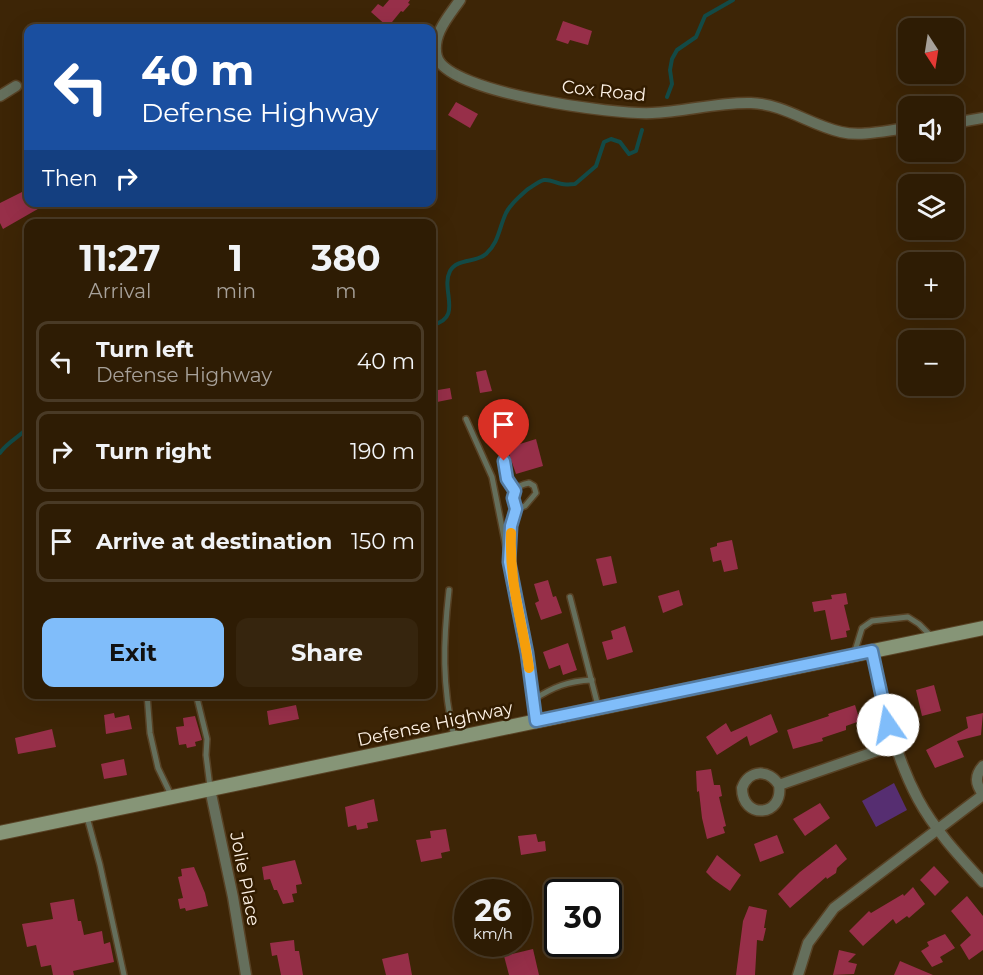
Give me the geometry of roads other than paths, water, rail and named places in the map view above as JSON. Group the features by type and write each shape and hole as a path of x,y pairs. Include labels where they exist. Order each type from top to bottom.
{"main road":[{"name":"Defense Highway","path":"0,833 983,628"}],"street":[{"name":"Cox Road","path":"460,0 439,33 437,57 442,65 453,74 498,90 597,111 652,113 753,103 784,109 842,133 898,129"},
{"path":"0,96 16,86"},
{"path":"964,121 983,118"},
{"path":"872,651 894,745 919,801 939,830 983,882"},
{"path":"779,785 894,745"},
{"path":"798,975 808,943 834,908 983,795 979,789 977,777 983,766"},
{"name":"Jolie Place","path":"210,789 246,975"}],"lane":[{"path":"495,406 507,479 515,491"},
{"path":"466,419 492,477 536,721"},
{"path":"509,562 511,526 516,509 513,498 515,491 521,484 529,483 534,486 536,493 525,506 516,509"},
{"path":"449,590 443,668 447,702 455,738"},
{"path":"570,597 598,708"},
{"path":"854,654 862,628 872,621 908,617 920,624 934,638"},
{"path":"533,699 554,686 567,682 592,680"},
{"path":"147,699 150,733 158,768 172,797"},
{"path":"197,699 207,739 206,755 210,789"},
{"path":"86,815 100,865 124,975"}],"waterway":[{"path":"667,97 672,84 670,70 672,59 677,50 696,37 705,16 733,0"},
{"path":"436,323 447,316 449,310 447,286 450,271 457,264 486,254 496,240 510,206 519,197 544,180 575,184 596,166 604,142 611,139 620,142 629,154 636,151 642,130"},
{"path":"0,453 24,431"}]}
